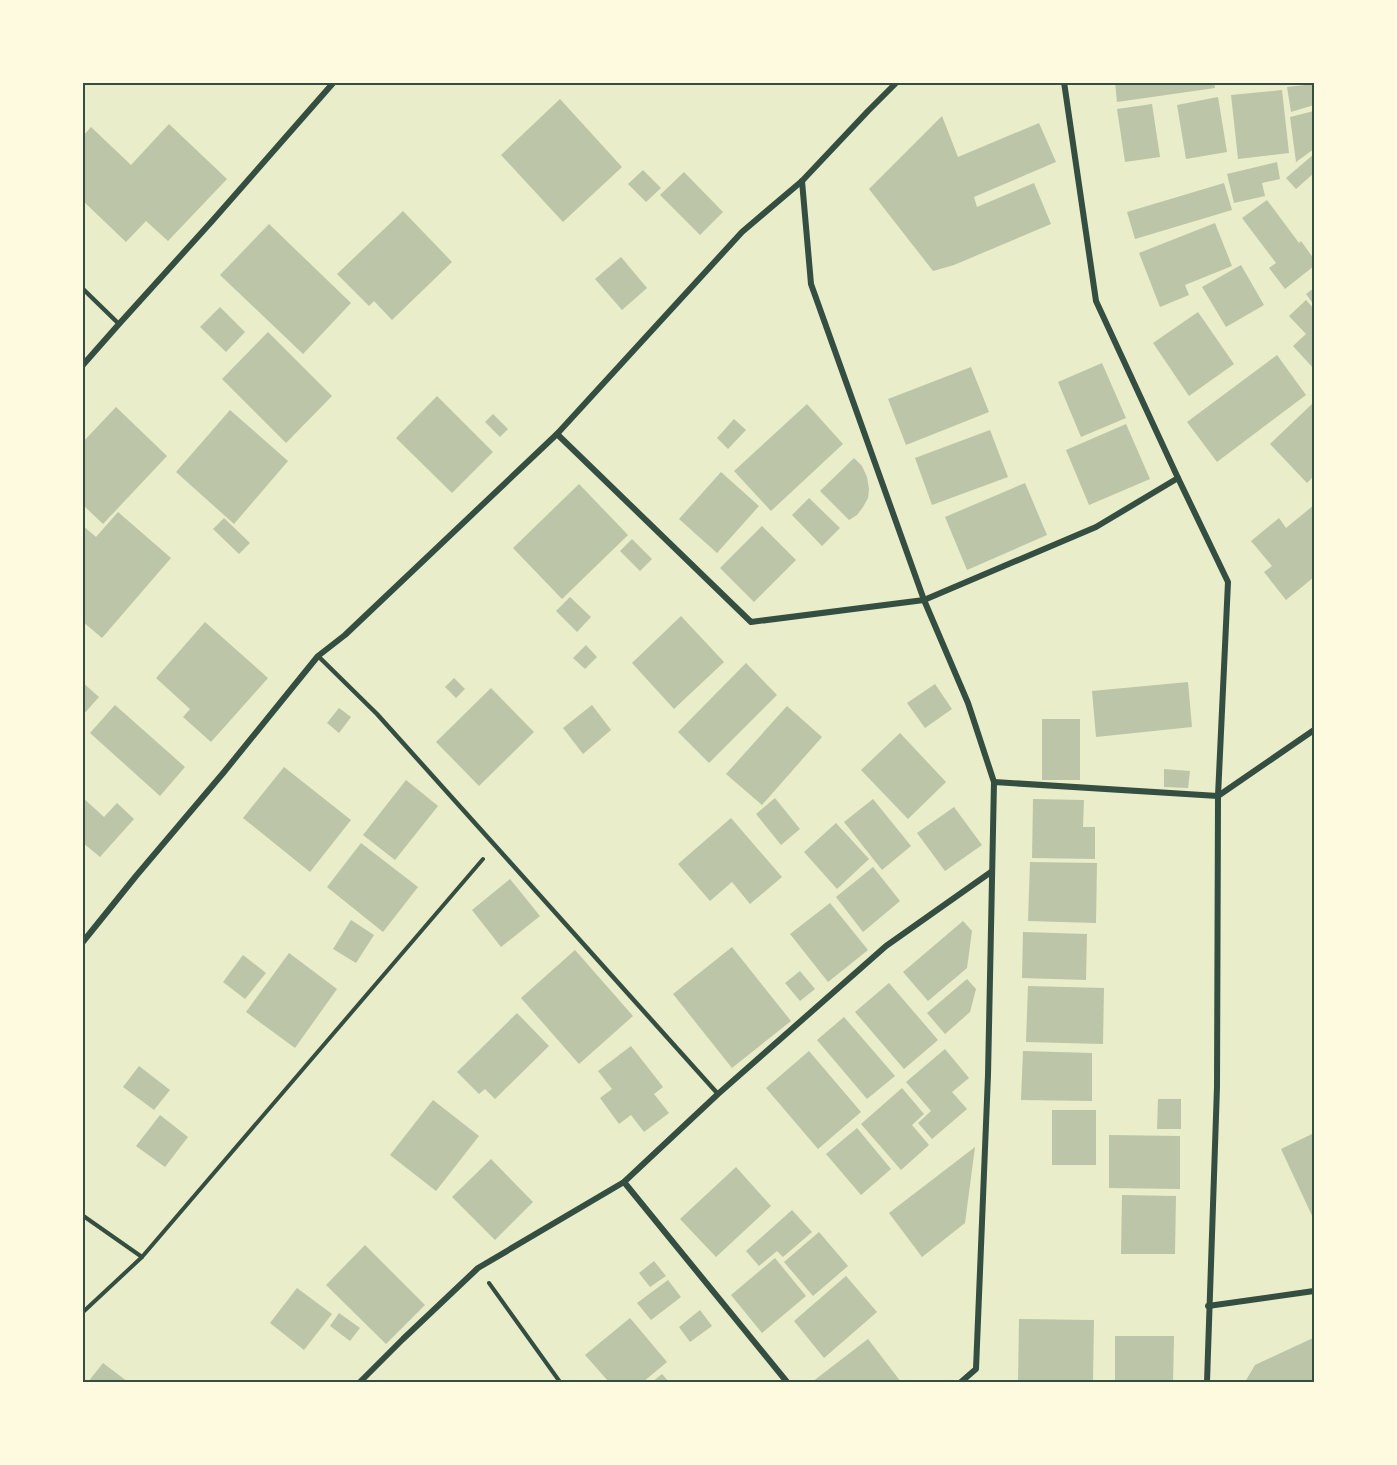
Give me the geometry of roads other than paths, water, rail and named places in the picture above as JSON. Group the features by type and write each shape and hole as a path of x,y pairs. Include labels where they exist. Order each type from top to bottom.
{"street":[{"path":"82,366 334,82"},
{"path":"82,943 318,656 345,635 557,434 742,232 802,181 897,82"},
{"path":"1064,82 1096,301 1228,582 1218,796 1217,1087 1207,1383"},
{"path":"802,181 811,284 924,600 968,703 994,782 988,1075 976,1369 962,1383"},
{"path":"557,434 751,622 924,600 1096,527 1178,478"},
{"path":"994,782 1218,796 1314,730"},
{"path":"360,1383 478,1268 624,1182 718,1094 886,946 991,872"},
{"path":"624,1182 787,1383"},
{"path":"1208,1306 1314,1291"}],"lane":[{"path":"82,288 119,324"},
{"path":"318,656 377,714 718,1094"}]}
